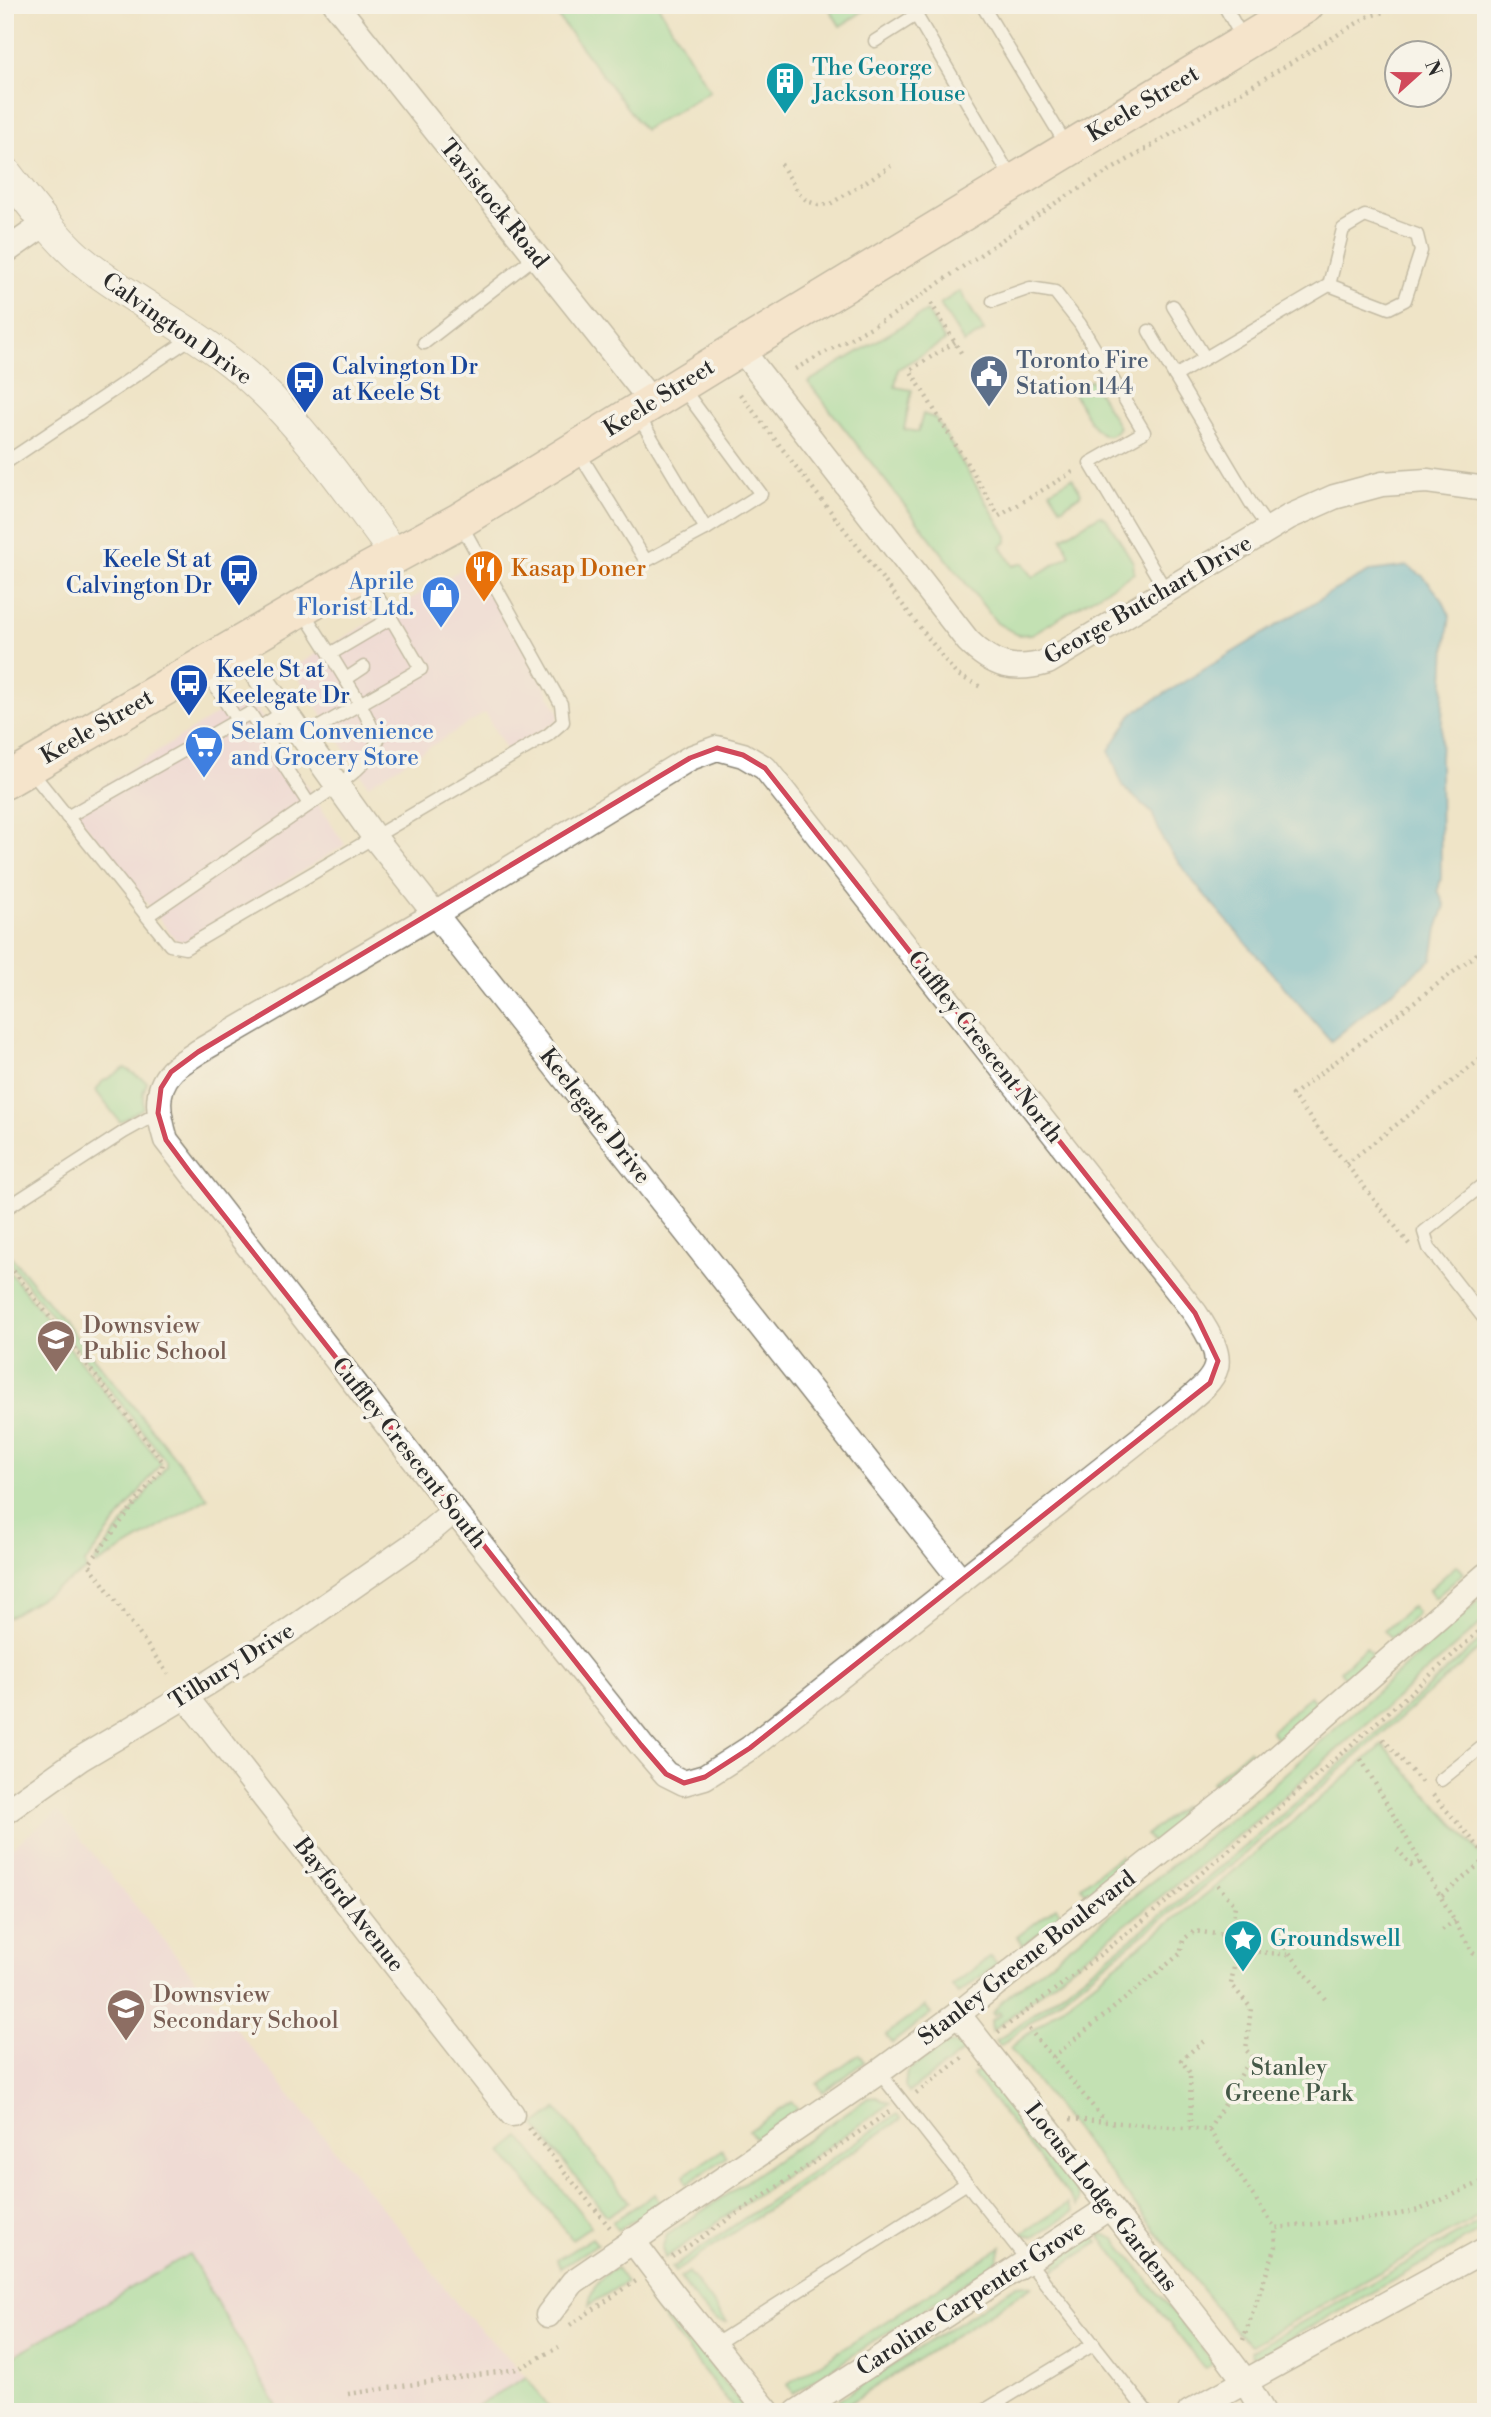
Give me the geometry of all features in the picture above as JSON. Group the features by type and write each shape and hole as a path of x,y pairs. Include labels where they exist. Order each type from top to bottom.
{"main road":[{"name":"Keele Street","path":"16,774 301,608 459,521 1306,5"}],"street":[{"name":"Tavistock Road","path":"336,5 536,256 656,400"},
{"name":"Calvington Drive","path":"5,171 46,223 88,265 194,336 254,382 305,435 397,557"},
{"path":"5,252 46,223"},
{"name":"George Butchart Drive","path":"740,348 968,641 997,663 1016,667 1048,662 1289,517 1334,497 1382,484 1427,481 1486,489"},
{"name":"Keelegate Drive","path":"237,645 375,838 961,1580"},
{"name":"Cuffley Crescent North","path":"435,914 690,758 717,748 743,755 765,768 1178,1291 1212,1338 1218,1361 1210,1383 961,1580"},
{"path":"158,1113 161,1088 171,1072 198,1052 435,914"},
{"name":"Cuffley Crescent South","path":"158,1113 166,1140 189,1171 454,1511 666,1774 684,1783 705,1777 750,1748 961,1580"},
{"name":"Tilbury Drive","path":"5,1812 80,1759 185,1696 348,1591 417,1542 454,1511"},
{"name":"Stanley Greene Boulevard","path":"557,2321 573,2283 879,2072 958,2014 1245,1786 1486,1575"},
{"name":"Bayford Avenue","path":"185,1696 512,2114"},
{"name":"Locust Lodge Gardens","path":"958,2014 1245,2381 1263,2412"},
{"name":"Caroline Carpenter Grove","path":"797,2412 1110,2207"},
{"path":"628,2243 768,2412"},
{"path":"1190,2412 1486,2249"}],"lane":[{"path":"982,5 1069,149"},
{"path":"1224,5 1245,42"},
{"path":"875,41 916,15 1014,182"},
{"path":"1175,376 1329,285 1343,229 1365,216 1417,235 1421,251 1405,300 1389,308 1329,285"},
{"path":"424,343 536,256"},
{"path":"993,301 1030,288 1055,292 1080,324 1144,432 1090,463 1166,591"},
{"path":"1174,306 1205,358"},
{"path":"1149,331 1269,529"},
{"path":"5,463 194,336"},
{"path":"656,400 706,528"},
{"path":"576,449 646,561 761,494 656,400"},
{"path":"16,774 67,817 170,945 185,948 548,735 563,722 561,704 459,521"},
{"path":"302,737 421,669 363,574"},
{"path":"147,916 338,785 373,752 378,740 346,679 301,608"},
{"path":"330,654 391,618"},
{"path":"393,649 406,641"},
{"path":"202,666 237,720"},
{"path":"346,679 364,667"},
{"path":"259,728 285,711"},
{"path":"67,817 250,713 309,804"},
{"path":"5,1209 158,1113"},
{"path":"1486,1182 1424,1232 1429,1248 1486,1321"},
{"path":"1441,1780 1485,1747"},
{"path":"879,2072 1147,2412"},
{"path":"714,2345 967,2183"},
{"path":"982,2412 1094,2344"}],"path":[{"path":"795,369 891,316 1057,202 1369,16 1410,5"},
{"path":"781,164 798,192 807,201 818,205 831,204 891,166"},
{"path":"931,303 963,356"},
{"path":"955,342 910,370 999,516 1078,469"},
{"path":"740,394 956,674 984,688"},
{"path":"1415,1252 1292,1095 1486,947"},
{"path":"1346,1164 1486,1055"},
{"path":"5,1260 163,1462 162,1468 89,1564 168,1674"},
{"path":"666,2261 903,2102 1190,1884 1302,1789 1486,1625"},
{"path":"1361,1759 1473,1953 1486,1960"},
{"path":"1397,1849 1411,1865 1422,1862"},
{"path":"1442,1896 1484,1863 1481,1858 1484,1853"},
{"path":"1209,2130 1252,2056 1246,2050 1251,2008 1231,1984 1237,1950 1231,1936 1235,1905 1215,1882"},
{"path":"1442,1930 1455,1921"},
{"path":"1053,2057 1180,1954 1183,1940 1194,1931 1231,1936"},
{"path":"1281,1941 1325,1999"},
{"path":"1237,1950 1292,1955"},
{"path":"1029,2029 1106,2122"},
{"path":"1191,2128 1190,2073 1181,2060 1205,2041"},
{"path":"512,2114 530,2129 628,2243"},
{"path":"1061,2118 1209,2130 1275,2228 1276,2246 1241,2346"},
{"path":"1275,2228 1409,2213 1486,2180"},
{"path":"557,2321 642,2277"},
{"path":"348,2394 518,2369 559,2347"}],"highlighted area":[{"path":"717,748 743,755 765,768 1195,1313 1218,1361 1210,1383 750,1748 705,1777 684,1783 666,1774 641,1745 189,1171 166,1140 158,1113 161,1088 171,1072 198,1052 690,758"}],"shaded area":[{"path":"476,561 559,713 558,720 508,753 485,713 368,785 292,668"},
{"path":"247,695 345,845 185,942 176,940 71,806"},
{"name":"Downsview Secondary School","path":"58,1811 401,2231 460,2308 526,2377 466,2412 5,2412 5,1853"}],"green space":[{"path":"549,5 658,5 710,91 644,130"},
{"path":"827,5 873,5 840,26"},
{"path":"960,291 984,331 964,343 940,304"},
{"path":"927,311 945,341 898,369 895,387 912,390 904,429 918,432 923,414 935,418 1007,536 1007,542 1001,546 1013,566 1023,563 1033,577 1070,555 1062,538 1100,515 1106,518 1133,562 1134,573 1032,634 1018,635 997,623 808,382"},
{"path":"1091,380 1119,427 1112,434 1099,432 1073,392"},
{"path":"1072,478 1081,493 1061,508 1050,491"},
{"path":"125,1068 147,1082 143,1093 143,1108 120,1122 96,1091 102,1082"},
{"path":"5,1249 208,1498 96,1565 95,1561 166,1466 166,1461 5,1257"},
{"name":"Downsview Public School","path":"5,1266 161,1463 85,1563 86,1571 5,1619"},
{"path":"1457,1565 1464,1573 1435,1598 1429,1590"},
{"path":"1486,1594 1486,1619 1257,1820 992,2031 991,2020 1001,2015 999,2012 994,2015 993,2013 1003,2000 1269,1788"},
{"path":"1412,1606 1417,1612 1416,1615 1391,1638 1384,1631"},
{"path":"1486,1635 1486,1643 1233,1864 1000,2046 996,2041 1123,1945 1262,1832"},
{"path":"1366,1647 1372,1655 1346,1679 1340,1671"},
{"path":"1310,1696 1317,1704 1278,1739 1271,1731"},
{"name":"Stanley Greene Park","path":"1383,1745 1486,1860 1486,2212 1251,2345 1236,2332 1010,2048 1215,1887"},
{"path":"1249,1750 1255,1758 1217,1789 1211,1782"},
{"path":"1183,1806 1189,1813 1153,1843 1146,1835"},
{"path":"1120,1856 1126,1864 1087,1895 1081,1886"},
{"path":"1056,1907 1062,1915 1023,1945 1017,1937"},
{"path":"991,1956 997,1964 958,1994 952,1986"},
{"path":"925,2006 931,2013 892,2043 886,2035"},
{"path":"948,2043 959,2045 965,2050 909,2092 905,2086 907,2071"},
{"path":"859,2054 864,2062 823,2092 817,2084"},
{"path":"981,2069 1075,2189 1079,2199 1077,2206 973,2075"},
{"path":"876,2097 890,2104 665,2258 662,2248 667,2235 868,2098"},
{"path":"792,2102 798,2109 756,2138 749,2131"},
{"path":"557,2109 629,2202 607,2216 535,2126"},
{"path":"897,2114 901,2119 675,2272 672,2268"},
{"path":"520,2137 591,2226 572,2239 502,2152"},
{"path":"722,2150 727,2157 687,2184 684,2175"},
{"path":"655,2194 661,2203 618,2230 612,2222"},
{"path":"1068,2204 1073,2212 1034,2237 1021,2234"},
{"path":"1486,2218 1486,2228 1262,2354 1253,2356 1251,2351"},
{"path":"1099,2235 1115,2239 1212,2364 1205,2369"},
{"path":"1093,2236 1098,2243 1054,2271 1058,2260"},
{"path":"592,2238 597,2244 560,2268 557,2260"},
{"path":"1001,2247 998,2259 992,2265 793,2394 787,2385"},
{"path":"189,2254 280,2412 5,2412 5,2361"},
{"path":"616,2268 626,2282 589,2305 598,2283"},
{"path":"688,2272 727,2322 721,2322 707,2313 695,2298 680,2278"},
{"path":"1017,2285 1032,2286 836,2412 820,2412"},
{"path":"654,2294 746,2412 736,2412 647,2298"},
{"path":"526,2377 553,2412 466,2412"}],"water":[{"path":"1407,566 1424,577 1442,599 1450,616 1440,759 1441,878 1438,890 1445,906 1437,929 1432,959 1331,1041 1190,878 1164,842 1152,813 1123,787 1109,750 1133,713 1333,591 1371,571"}],"place":[{"name":"The George Jackson House","path":"785,115"},
{"name":"Toronto Fire Station 144","path":"989,408"},
{"name":"Calvington Dr at Keele St","path":"305,414"},
{"name":"Kasap Doner","path":"484,603"},
{"name":"Keele St at Calvington Dr","path":"239,607"},
{"name":"Aprile Florist Ltd.","path":"441,629"},
{"name":"Keele St at Keelegate Dr","path":"189,717"},
{"name":"Selam Convenience and Grocery Store","path":"204,779"},
{"name":"Downsview Public School","path":"56,1373"},
{"name":"Groundswell","path":"1243,1973"},
{"name":"Downsview Secondary School","path":"126,2042"}]}
